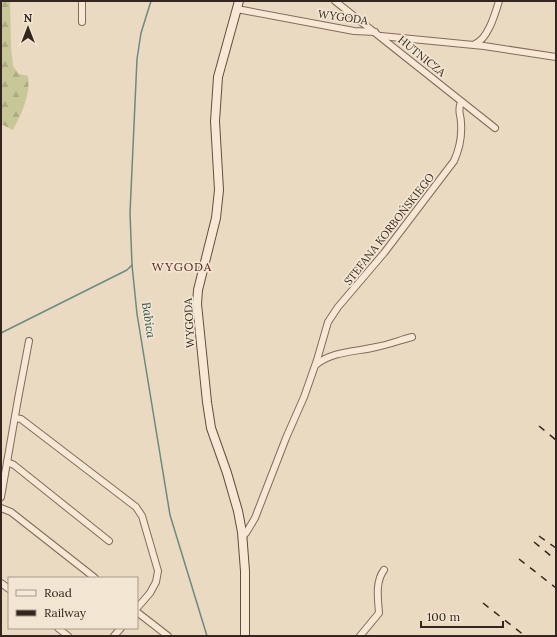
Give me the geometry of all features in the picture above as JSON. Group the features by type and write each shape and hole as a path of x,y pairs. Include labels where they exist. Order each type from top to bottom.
{"street":[{"path":"82,1 82,22"},
{"name":"HUTNICZA","path":"335,1 495,128"},
{"path":"473,45 479,43 493,21 499,1"},
{"name":"WYGODA","path":"246,636 242,537 238,511 211,428 197,304 198,290 216,218 219,190 215,121 218,77 238,5 354,31 473,45 556,57"},
{"name":"STEFANA KORBOŃSKIEGO","path":"242,537 255,518 286,438 304,397 328,322 384,253 454,161 459,150 461,124 458,107 461,102"},
{"path":"315,365 321,360 334,355 378,347 412,337"},
{"path":"1,497 29,341"},
{"path":"15,418 20,419 136,508 142,516 158,571 156,582 150,593 138,607"},
{"path":"7,462 14,465 109,541"},
{"path":"1,508 11,512 94,577"},
{"path":"360,636 379,613 378,585 381,574 384,570"},
{"path":"138,613 168,636"},
{"path":"59,629 68,636"}],"green space":[{"path":"1,1 10,1 13,66 19,74 28,76 29,83 27,97 13,130 1,124"}],"waterway":[{"name":"Babica","path":"151,1 141,33 137,59 130,213 132,265 137,314 170,515 207,636"},
{"path":"1,333 127,270 132,265"}],"railway":[{"path":"539,426 556,440"},
{"path":"539,536 556,548"},
{"path":"534,542 556,560"},
{"path":"519,559 556,588"},
{"path":"483,603 525,636"}],"district":[{"name":"WYGODA","path":"182,266"}]}
